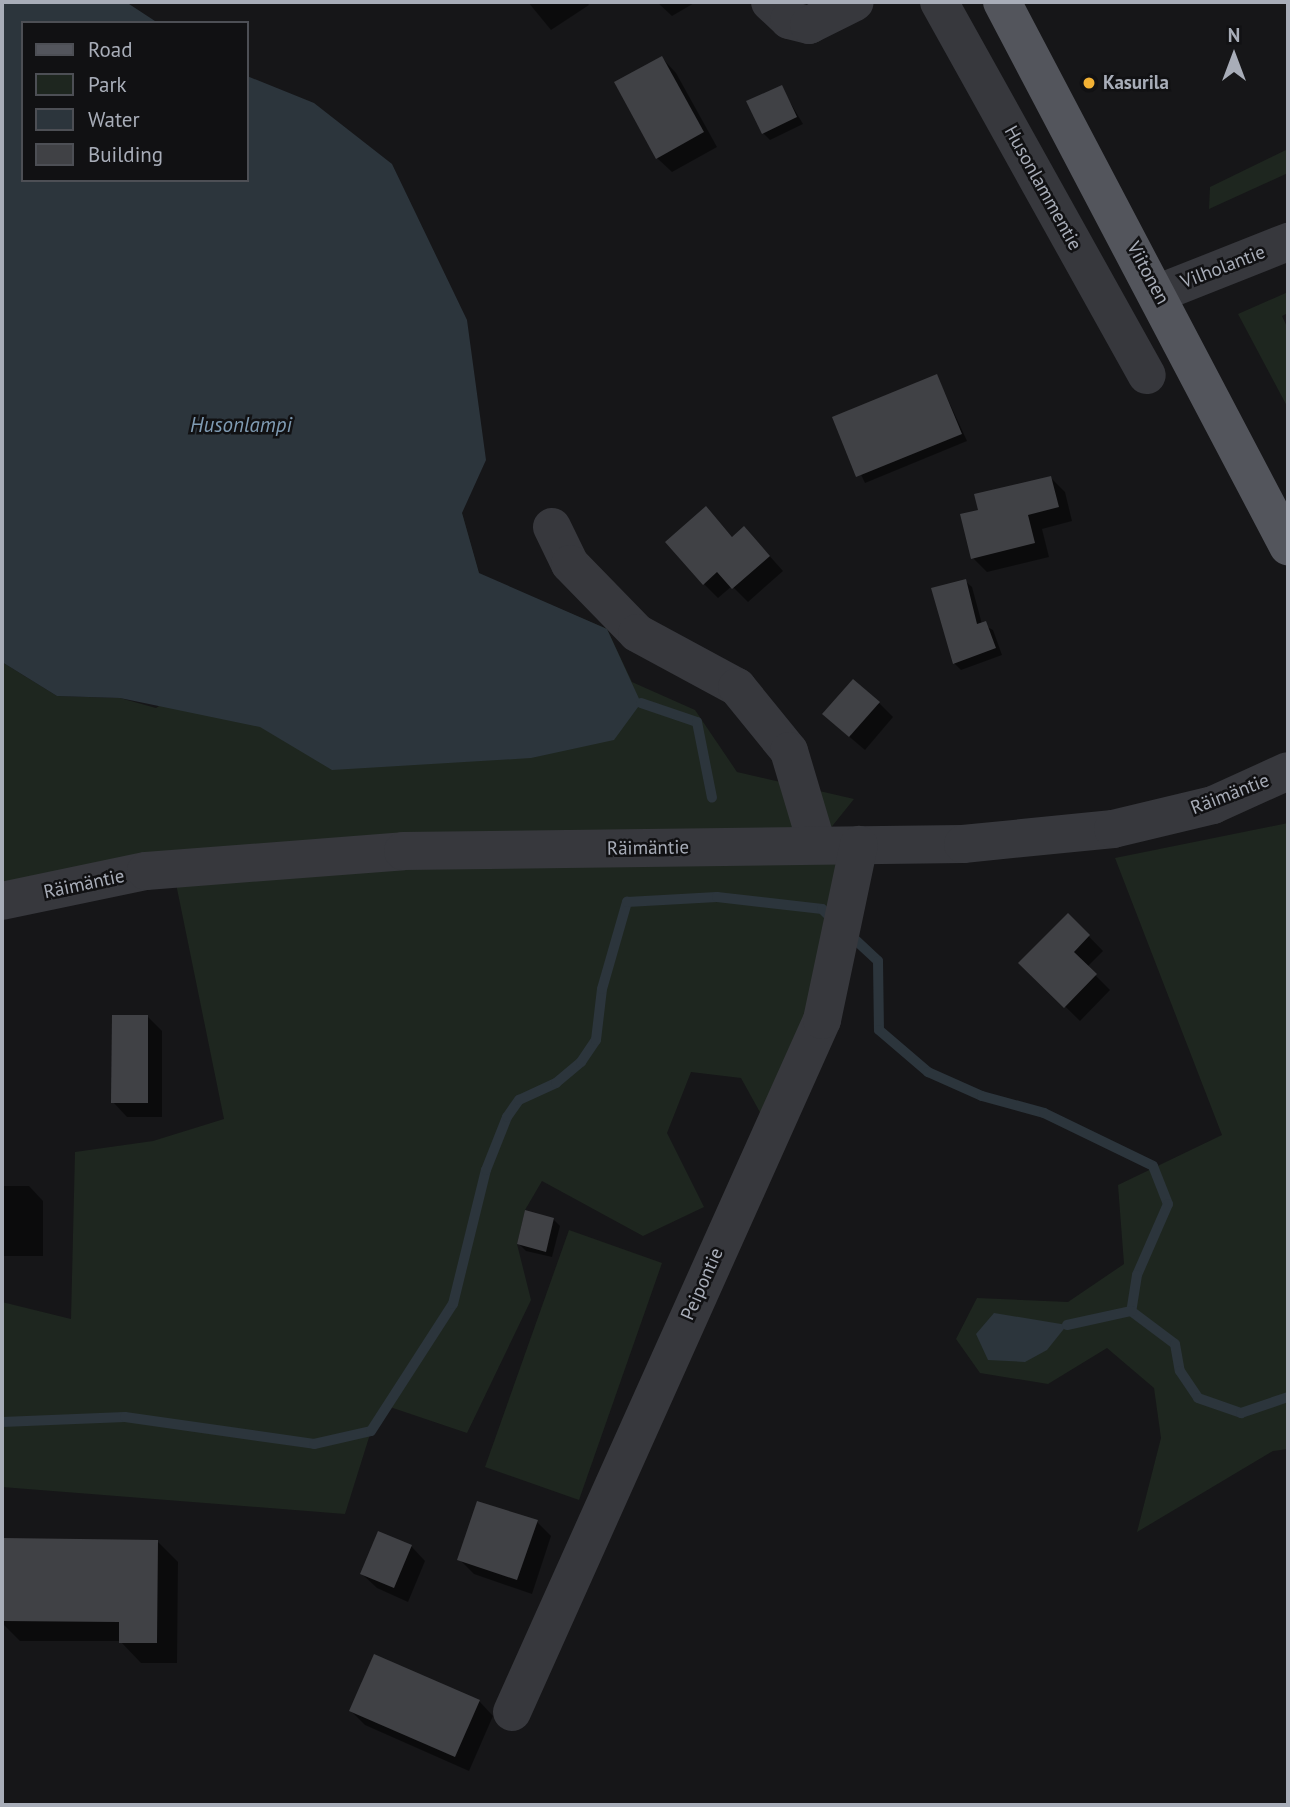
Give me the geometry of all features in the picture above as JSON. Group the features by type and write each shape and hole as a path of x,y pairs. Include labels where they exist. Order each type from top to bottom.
{"main road":[{"name":"Viitonen","path":"1002,2 1159,293 1288,546"}],"street":[{"path":"770,2 789,20 809,25 855,2"},
{"name":"Husonlammentie","path":"939,2 1147,375"},
{"name":"Vilholantie","path":"1159,293 1288,242"},
{"path":"552,527 570,564 638,633 737,687 789,751 817,845"},
{"name":"Räimäntie","path":"2,901 146,871 403,851 962,844 1113,829 1213,805 1288,771"},
{"name":"Peipontie","path":"512,1712 822,1020 859,845"}],"green space":[{"path":"1288,149 1288,173 1209,209 1210,187"},
{"path":"1288,292 1288,313 1282,316 1288,329 1288,408 1238,314"},
{"path":"462,513 479,574 607,629 632,682 695,710 737,772 854,799 817,845 859,845 771,1132 741,1078 691,1072 667,1133 704,1207 643,1236 542,1181 525,1210 517,1244 531,1300 467,1433 387,1406 371,1431 345,1514 2,1487 2,1302 71,1319 75,1152 153,1141 224,1119 173,869 2,901 2,662 57,696 120,698 156,708"},
{"path":"1288,823 1288,1449 1273,1451 1137,1532 1161,1438 1154,1388 1107,1348 1048,1384 980,1373 956,1339 977,1298 1068,1302 1124,1264 1118,1185 1222,1135 1115,858"},
{"path":"569,1230 662,1263 579,1500 485,1467"}],"water":[{"name":"Husonlampi","path":"2,2 126,2 155,21 21,21 21,182 248,182 248,76 314,103 392,164 467,320 486,460 462,513 479,573 607,629 641,703 614,740 531,758 332,770 260,727 120,698 57,696 2,662"},
{"path":"994,1313 1067,1325 1047,1350 1025,1362 988,1360 976,1334"}],"building":[{"path":"662,56 704,132 656,159 614,82"},
{"path":"782,85 797,117 762,134 746,101"},
{"path":"937,374 962,434 856,477 832,417"},
{"path":"1051,476 1059,507 1028,515 1035,543 971,559 960,514 978,510 974,494"},
{"path":"706,506 732,537 744,526 770,556 732,589 717,572 703,585 665,542"},
{"path":"966,579 977,624 986,621 996,648 953,664 931,588"},
{"path":"853,679 880,702 849,737 822,714"},
{"path":"1068,913 1090,935 1074,952 1097,974 1064,1008 1018,963"},
{"path":"112,1015 148,1015 148,1103 111,1103"},
{"path":"525,1210 554,1218 546,1252 517,1244"},
{"path":"477,1501 538,1520 517,1580 457,1560"},
{"path":"378,1531 412,1545 394,1588 360,1574"},
{"path":"2,1538 158,1540 157,1643 119,1643 119,1622 2,1621"},
{"path":"374,1654 480,1700 455,1757 349,1711"}],"waterway":[{"path":"641,703 697,722 712,798"},
{"path":"2,1422 125,1417 314,1444 371,1431 453,1304 486,1170 507,1117 519,1100 556,1083 581,1062 596,1040 602,989 627,902 717,897 822,909 833,920"},
{"path":"848,933 878,961 879,1030 928,1072 982,1096 1044,1113 1153,1166 1168,1204 1137,1275 1131,1311 1175,1344 1180,1371 1198,1398 1241,1413 1288,1397"},
{"path":"1067,1325 1131,1311"}],"place":[{"name":"Kasurila","path":"1089,83"}]}
